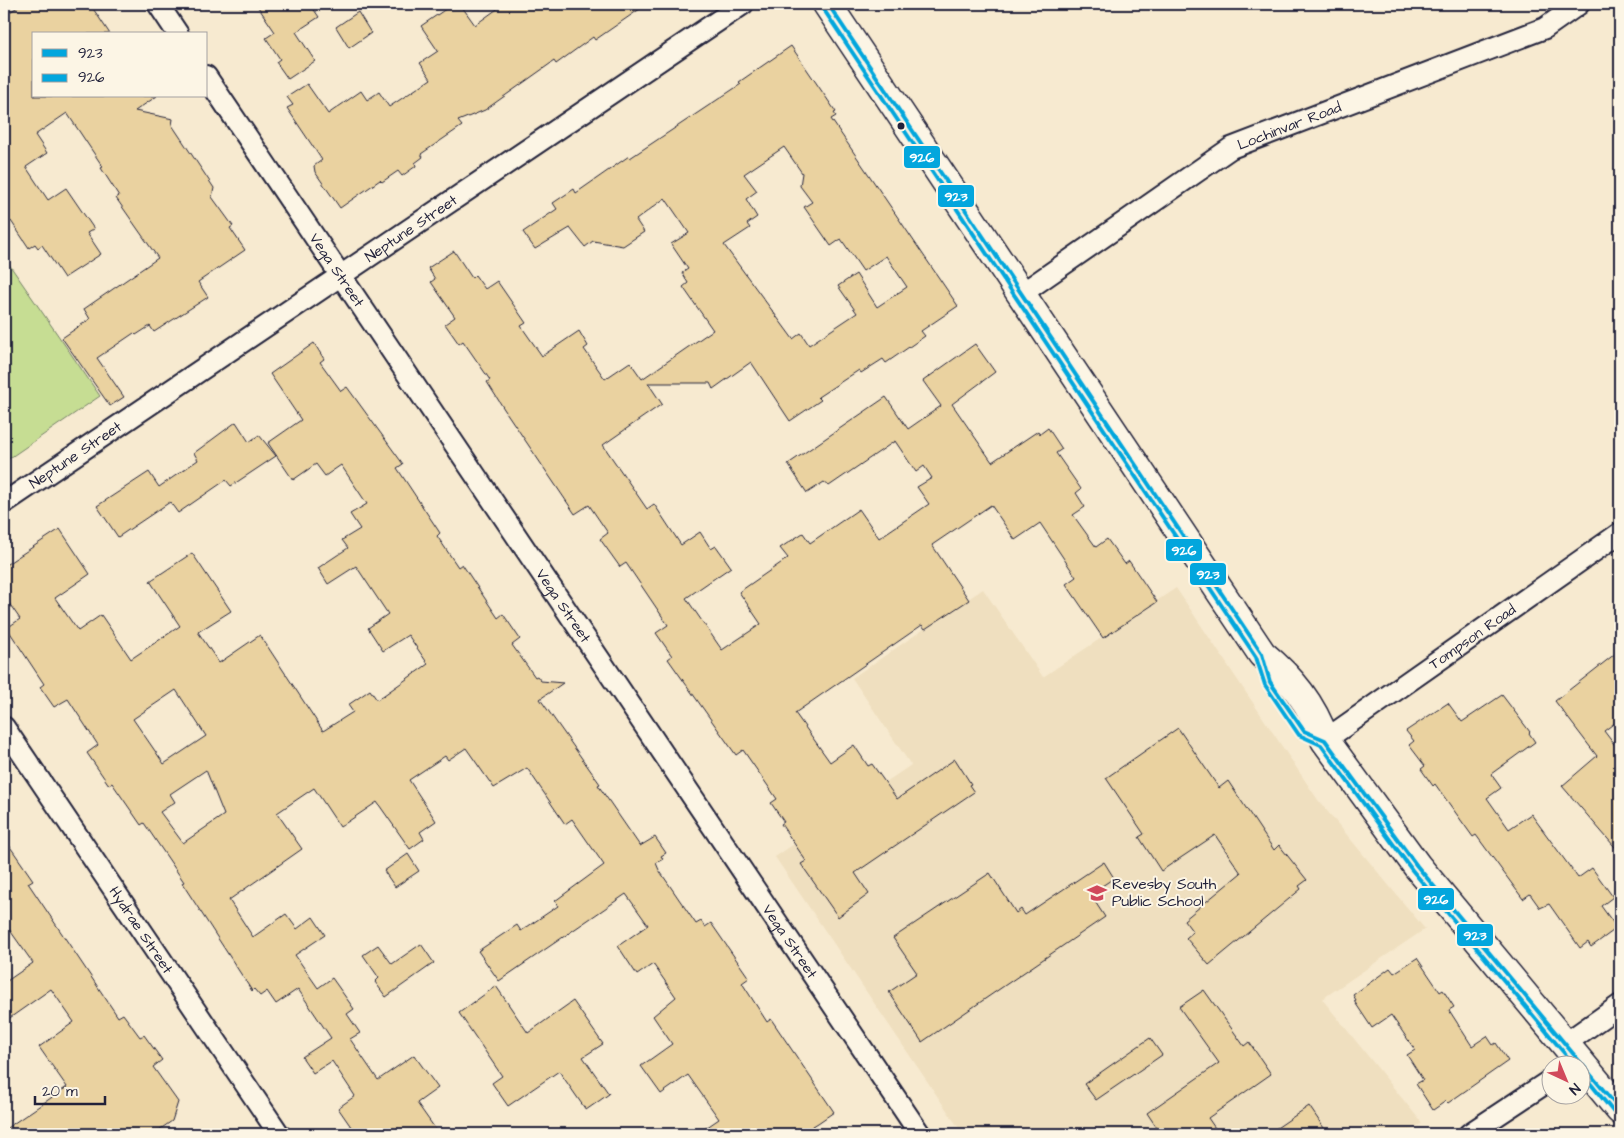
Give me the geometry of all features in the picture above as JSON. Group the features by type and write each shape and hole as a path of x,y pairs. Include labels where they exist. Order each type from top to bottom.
{"main road":[{"path":"831,5 1021,294 1262,654 1286,674 1317,717 1325,740 1416,866 1572,1056"},
{"path":"1592,1078 1620,1110"}],"street":[{"path":"158,4 177,32"},
{"name":"Neptune Street","path":"4,503 744,4"},
{"name":"Lochinvar Road","path":"1021,294 1231,148 1545,28 1579,4"},
{"name":"Vega Street","path":"208,79 920,1134"},
{"name":"Tompson Road","path":"1325,740 1620,533"},
{"name":"Hydrae Street","path":"4,727 279,1134"},
{"path":"1572,1056 1620,1005"},
{"path":"1469,1134 1542,1086"}],"shaded area":[{"name":"Revesby South Public School","path":"1176,588 1318,800 1425,929 1322,999 1422,1123 1405,1134 963,1134 775,857 911,765 852,678 983,589 1043,677"}],"green space":[{"path":"4,257 100,396 4,462"}],"building":[{"path":"22,4 90,4 109,32 32,32 32,98 154,98 135,111 173,119 172,125 214,188 212,197 233,226 230,228 245,250 198,282 208,297 154,332 150,326 136,335 134,333 97,358 124,397 110,406 62,338 90,319 84,309 158,258 116,198 119,196 101,168 103,167 67,113 35,135 47,153 26,167 48,200 66,188 94,229 87,233 101,254 64,278 42,245 38,248 35,244 29,248 11,221 4,225 4,16"},
{"path":"256,4 310,4 319,17 296,32 315,61 288,79 276,62 280,59 266,38 275,32"},
{"path":"453,4 460,4 475,25 504,4 647,4 595,40 593,37 556,64 554,61 485,110 458,121 462,126 421,154 423,157 415,163 416,166 402,176 398,171 382,182 380,180 340,208 315,172 314,166 322,160 287,108 293,105 287,97 307,84 328,114 361,91 367,100 379,92 389,107 431,79 420,63 438,51 421,26"},
{"path":"358,12 371,33 349,48 336,27"},
{"path":"791,46 836,112 834,113 836,116 831,119 958,306 921,331 925,336 886,363 883,359 861,373 859,370 818,397 821,400 790,421 751,362 713,389 710,383 648,383 662,404 603,445 647,509 654,504 681,545 700,532 711,549 716,546 731,567 686,598 722,650 761,624 739,592 788,558 780,548 803,533 810,543 859,509 879,538 929,504 917,487 932,478 924,466 916,472 895,441 829,486 824,482 807,493 788,464 886,397 908,429 941,406 923,381 975,344 995,372 952,404 992,462 1038,431 1040,434 1048,428 1062,449 1056,453 1081,489 1076,493 1085,507 1073,515 1096,547 1107,539 1125,564 1129,561 1157,602 1103,638 1066,584 1076,577 1040,523 1015,540 991,505 932,545 969,600 925,629 922,625 795,713 830,762 854,745 868,766 872,764 897,799 955,759 974,792 855,873 869,894 838,917 801,864 806,861 781,824 784,822 771,803 777,799 743,750 736,755 668,659 672,656 656,633 668,625 626,563 620,567 600,539 608,533 589,505 575,514 504,409 487,382 490,380 463,341 459,344 445,324 455,317 431,282 435,279 428,268 454,251 472,278 475,275 485,289 497,281 526,323 521,326 542,356 579,331 588,346 584,349 605,379 630,362 642,379 713,330 683,287 688,283 682,273 688,269 671,244 689,233 665,198 636,220 644,232 623,246 593,241 585,247 570,228 535,249 523,232 557,209 553,203 574,189 576,193 629,156 630,158 741,84 739,82","holes":["784,147 802,173 800,186 812,202 804,207 831,246 841,239 863,271 886,256 907,287 877,307 856,274 838,286 857,313 809,345 801,333 793,339 724,245 750,228 747,224 757,217 746,199 757,191 744,174"]},
{"path":"314,343 324,359 320,362 341,391 347,387 403,464 397,468 440,533 437,536 458,567 462,564 498,618 503,614 520,639 512,645 535,677 537,676 541,681 563,683 540,699 600,784 598,785 640,846 655,837 666,853 661,856 663,859 656,863 659,870 696,924 701,921 705,927 711,923 749,978 742,983 767,1022 771,1019 834,1112 800,1134 697,1134 719,1119 688,1075 661,1094 641,1066 672,1044 653,1016 676,997 653,964 637,975 618,946 648,925 626,894 499,981 478,951 517,925 521,931 558,906 555,901 604,865 572,819 565,824 527,768 494,788 466,748 448,760 445,756 409,780 436,821 420,832 424,839 410,849 377,802 340,827 314,788 277,813 302,849 229,900 253,937 286,914 297,929 313,917 325,935 295,955 318,988 332,978 354,1009 347,1014 360,1033 350,1039 378,1080 414,1055 438,1088 417,1103 439,1134 356,1134 338,1108 355,1096 332,1061 313,1073 302,1057 331,1038 298,989 276,1004 267,991 260,996 254,989 252,991 182,883 184,882 144,823 141,825 112,783 109,785 87,753 98,745 68,699 54,707 40,687 44,684 7,628 20,619 4,596 4,566 60,529 90,574 55,598 78,631 101,615 131,659 180,626 150,581 192,553 231,611 198,632 219,663 260,635 323,731 353,712 348,705 370,690 377,700 428,664 408,635 383,651 368,628 388,614 356,566 328,584 318,568 348,548 342,540 360,529 350,514 367,504 341,465 325,476 316,464 293,480 268,443 301,420 270,374","holes":["176,690 206,736 164,764 133,719","206,770 224,815 183,843 160,812 175,802 170,794"]},
{"path":"236,422 249,442 259,435 276,456 231,486 226,480 178,513 170,502 118,537 97,506 149,472 159,487 198,460 194,453"},
{"path":"1620,650 1620,719 1604,731 1620,752 1620,853 1562,786 1597,756 1555,701"},
{"path":"1502,695 1530,732 1535,742 1491,774 1501,788 1487,798 1509,829 1531,814 1578,878 1592,868 1613,897 1601,906 1617,928 1591,947 1588,942 1580,948 1549,904 1540,908 1530,894 1523,899 1476,835 1473,837 1435,784 1433,786 1421,769 1425,766 1409,745 1414,741 1406,731 1448,703 1462,722"},
{"path":"1178,728 1219,788 1228,781 1274,850 1279,845 1307,880 1299,886 1301,889 1209,965 1186,938 1193,932 1184,920 1241,873 1215,835 1161,871 1139,837 1144,834 1106,778"},
{"path":"4,838 33,880 28,883 118,1017 123,1014 140,1037 144,1035 162,1060 153,1067 178,1102 172,1121 153,1134 4,1134 4,1130 67,1087 39,1047 74,1022 51,989 4,1022 4,983 33,963 4,922"},
{"path":"408,854 419,871 395,887 384,871"},
{"path":"1104,862 1114,878 1090,894 1105,917 922,1042 889,992 917,973 893,938 990,873 1016,913 1021,909 1025,915"},
{"path":"421,944 434,963 386,997 375,982 379,978 363,955 378,945 392,964"},
{"path":"1417,958 1440,992 1443,990 1454,1007 1449,1010 1472,1046 1487,1036 1493,1045 1496,1043 1508,1061 1448,1103 1446,1101 1433,1110 1416,1084 1423,1080 1407,1055 1415,1050 1391,1015 1372,1028 1354,1001 1356,1000 1353,995 1390,968 1394,973"},
{"path":"496,986 528,1033 573,1001 603,1044 583,1057 609,1094 586,1110 559,1071 508,1106 492,1083 502,1076 459,1013"},
{"path":"1204,990 1244,1046 1249,1042 1271,1074 1208,1118 1219,1134 1161,1134 1147,1113 1219,1063 1179,1007"},
{"path":"1150,1038 1162,1055 1096,1100 1084,1084"},
{"path":"1309,1106 1328,1134 1268,1134"}],"transit line":[{"name":"926","path":"822,7 1256,657 1265,685 1299,735 1321,745 1412,870 1567,1056"},
{"name":"923","path":"830,7 1262,654 1270,682 1304,731 1325,740 1417,866 1620,1110"},
{"name":"926","path":"1592,1085 1615,1114"}],"place":[{"name":"Revesby South Public School","path":"1097,893"}]}
